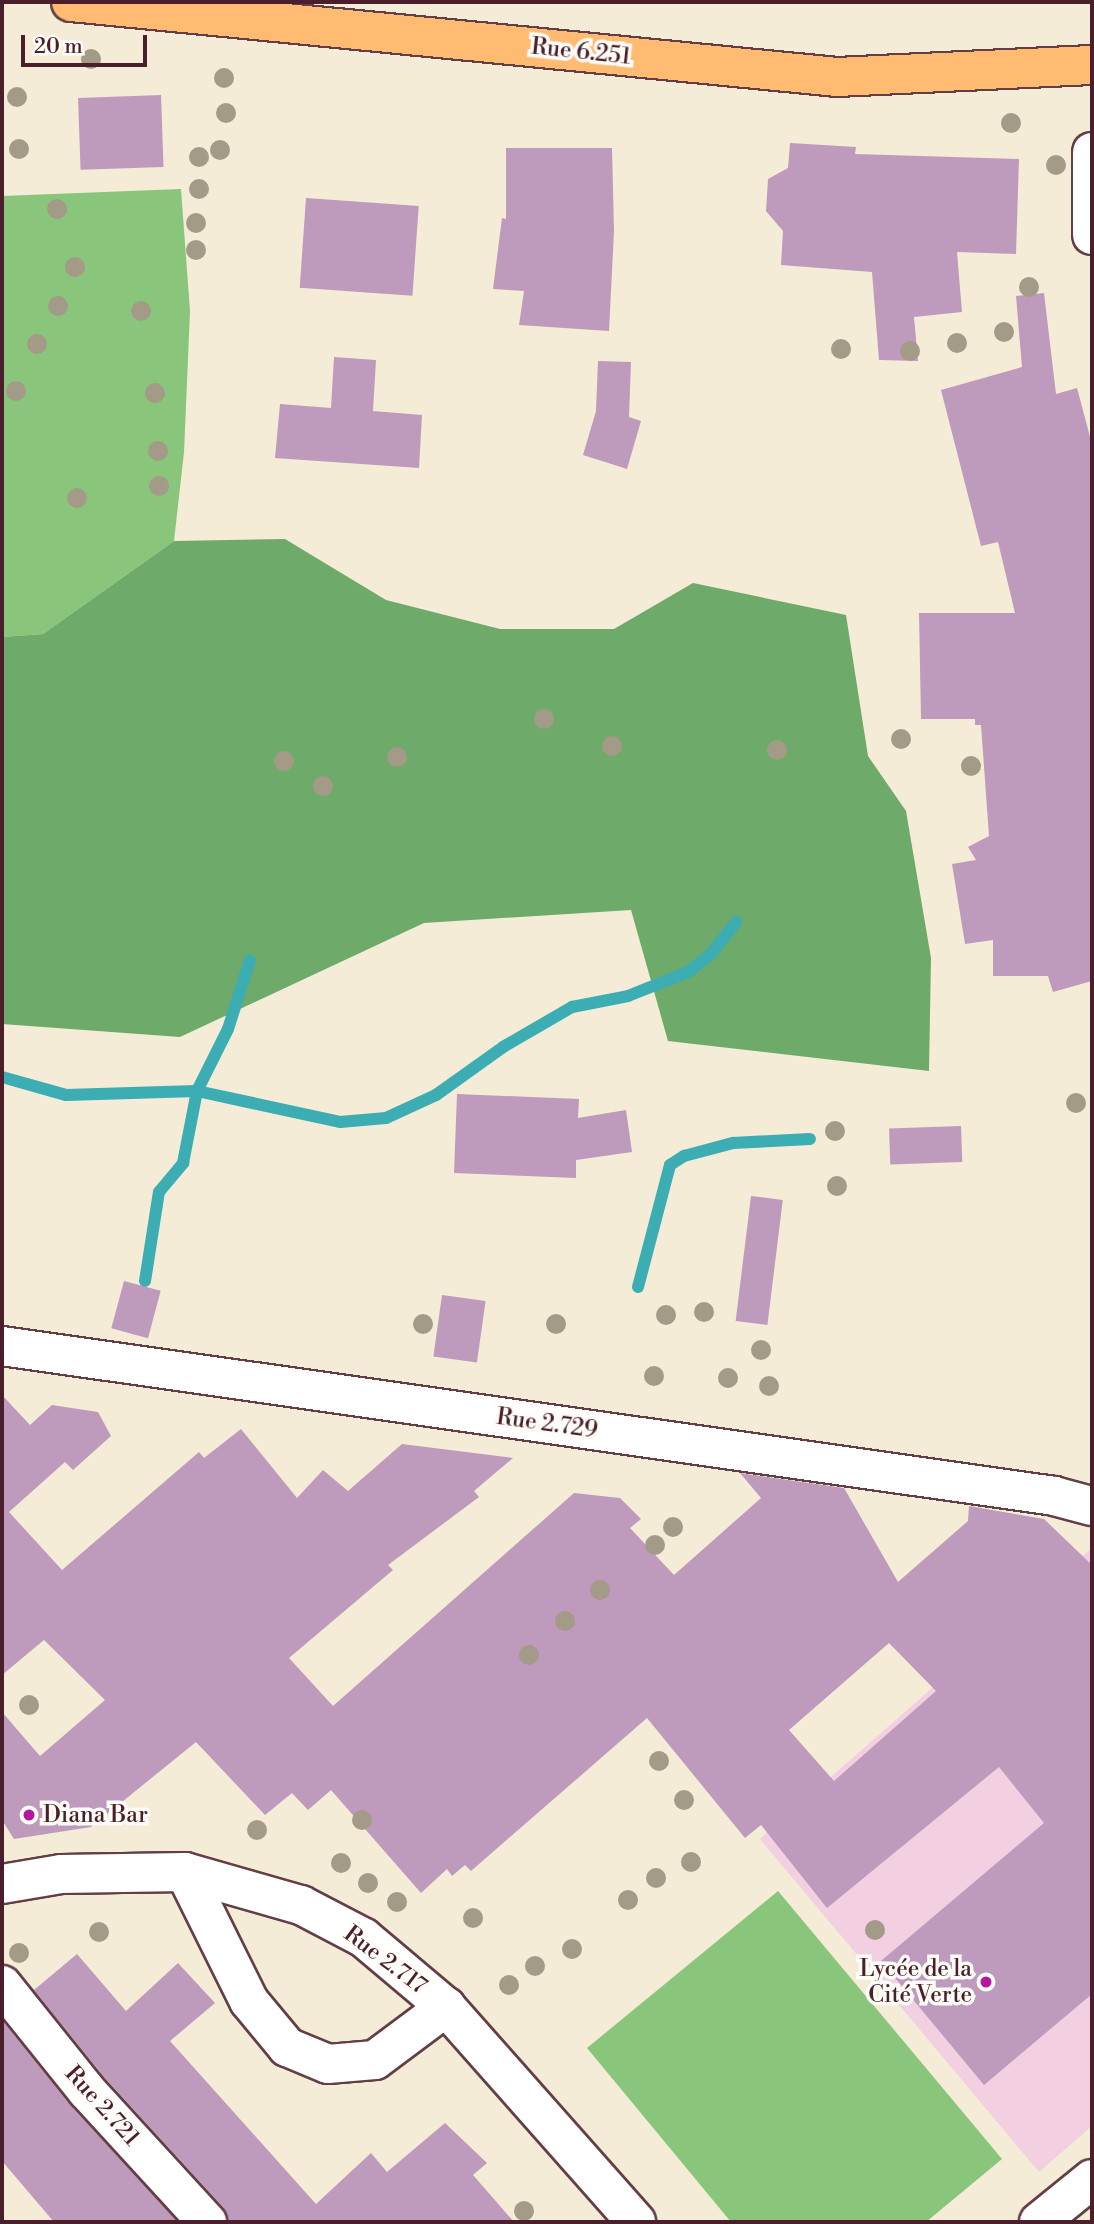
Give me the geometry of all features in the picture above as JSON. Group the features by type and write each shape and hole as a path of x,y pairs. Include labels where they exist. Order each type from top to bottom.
{"main road":[{"name":"Rue 6.251","path":"71,2 837,77 1092,65"}],"street":[{"path":"1092,152 1092,235"},
{"name":"Rue 2.729","path":"2,1346 1054,1496 1092,1506"},
{"path":"185,1872 249,2001 287,2047 328,2064 375,2060 446,2007"},
{"name":"Rue 2.717","path":"2,1884 61,1874 185,1872 301,1905 363,1938 446,2007 636,2222"},
{"name":"Rue 2.721","path":"2,1986 87,2091 207,2222"},
{"path":"1039,2222 1092,2179"}],"shaded area":[{"name":"Lycée de la Cité Verte","path":"1092,1548 1092,2126 1039,2172 760,1839"}],"green space":[{"path":"181,189 190,311 184,452 174,541 43,634 2,637 2,196"},
{"path":"285,539 386,600 500,629 614,629 693,583 846,615 868,756 906,811 931,958 929,1071 668,1041 631,910 424,923 180,1037 2,1024 2,637 43,634 174,541"},
{"path":"778,1891 1002,2159 926,2222 731,2222 587,2048"}],"building":[{"path":"161,95 164,167 81,170 78,98"},
{"path":"790,143 856,147 855,154 1019,159 1016,254 957,252 962,312 914,317 918,361 879,360 872,272 781,265 783,231 766,211 768,179 788,168"},
{"path":"506,148 612,148 614,231 609,331 519,325 524,291 493,289 502,218 506,219"},
{"path":"306,198 419,206 412,296 300,288"},
{"path":"1044,293 1056,394 1077,388 1092,444 1092,981 1053,992 1048,976 993,976 993,940 965,944 952,864 976,860 968,847 989,836 981,725 975,725 975,719 921,719 919,613 1015,613 998,542 981,546 941,390 1022,367 1016,296"},
{"path":"334,357 376,360 373,411 422,415 419,468 275,458 280,404 331,408"},
{"path":"598,361 631,362 629,417 641,421 627,469 583,455 596,411"},
{"path":"457,1094 579,1099 578,1118 626,1110 632,1152 576,1160 576,1178 454,1173"},
{"path":"961,1126 962,1162 890,1164 889,1129"},
{"path":"751,1196 783,1200 767,1325 736,1321"},
{"path":"124,1281 161,1291 148,1338 111,1328"},
{"path":"442,1295 486,1301 477,1363 433,1356"},
{"path":"2,1395 30,1425 52,1405 98,1412 111,1436 73,1470 65,1462 9,1512 62,1570 199,1452 204,1458 241,1429 297,1498 323,1470 348,1491 402,1444 513,1458 474,1491 479,1497 388,1565 393,1570 289,1658 333,1706 574,1493 620,1498 641,1519 630,1528 674,1575 761,1498 740,1473 844,1488 898,1582 968,1521 969,1506 1044,1519 1092,1565 1092,1994 984,2085 881,1961 1044,1823 999,1767 827,1908 761,1825 745,1838 647,1718 471,1871 465,1865 452,1876 447,1869 421,1893 331,1790 308,1810 292,1793 265,1815 196,1742 91,1827 14,1839 2,1820 2,1712 40,1756 105,1700 44,1640 2,1675","holes":["889,1643 936,1691 834,1781 789,1730"]},
{"path":"77,1954 126,2011 178,1963 215,2003 170,2041 316,2204 371,2153 387,2172 445,2123 487,2163 473,2175 514,2222 228,2222 223,2207 104,2077 34,1990"},
{"path":"2,2020 71,2106 178,2222 54,2222 2,2161"}],"waterway":[{"path":"2,1077 66,1095 197,1091 340,1122 386,1118 436,1095 503,1047 572,1007 628,996 688,972 710,955 736,922"},
{"path":"145,1281 159,1192 183,1163 197,1091 228,1029 250,960"},
{"path":"638,1287 670,1165 684,1156 733,1143 810,1139"}],"place":[{"name":"Diana Bar","path":"29,1815"},
{"name":"Lycée de la Cité Verte","path":"986,1982"}]}
